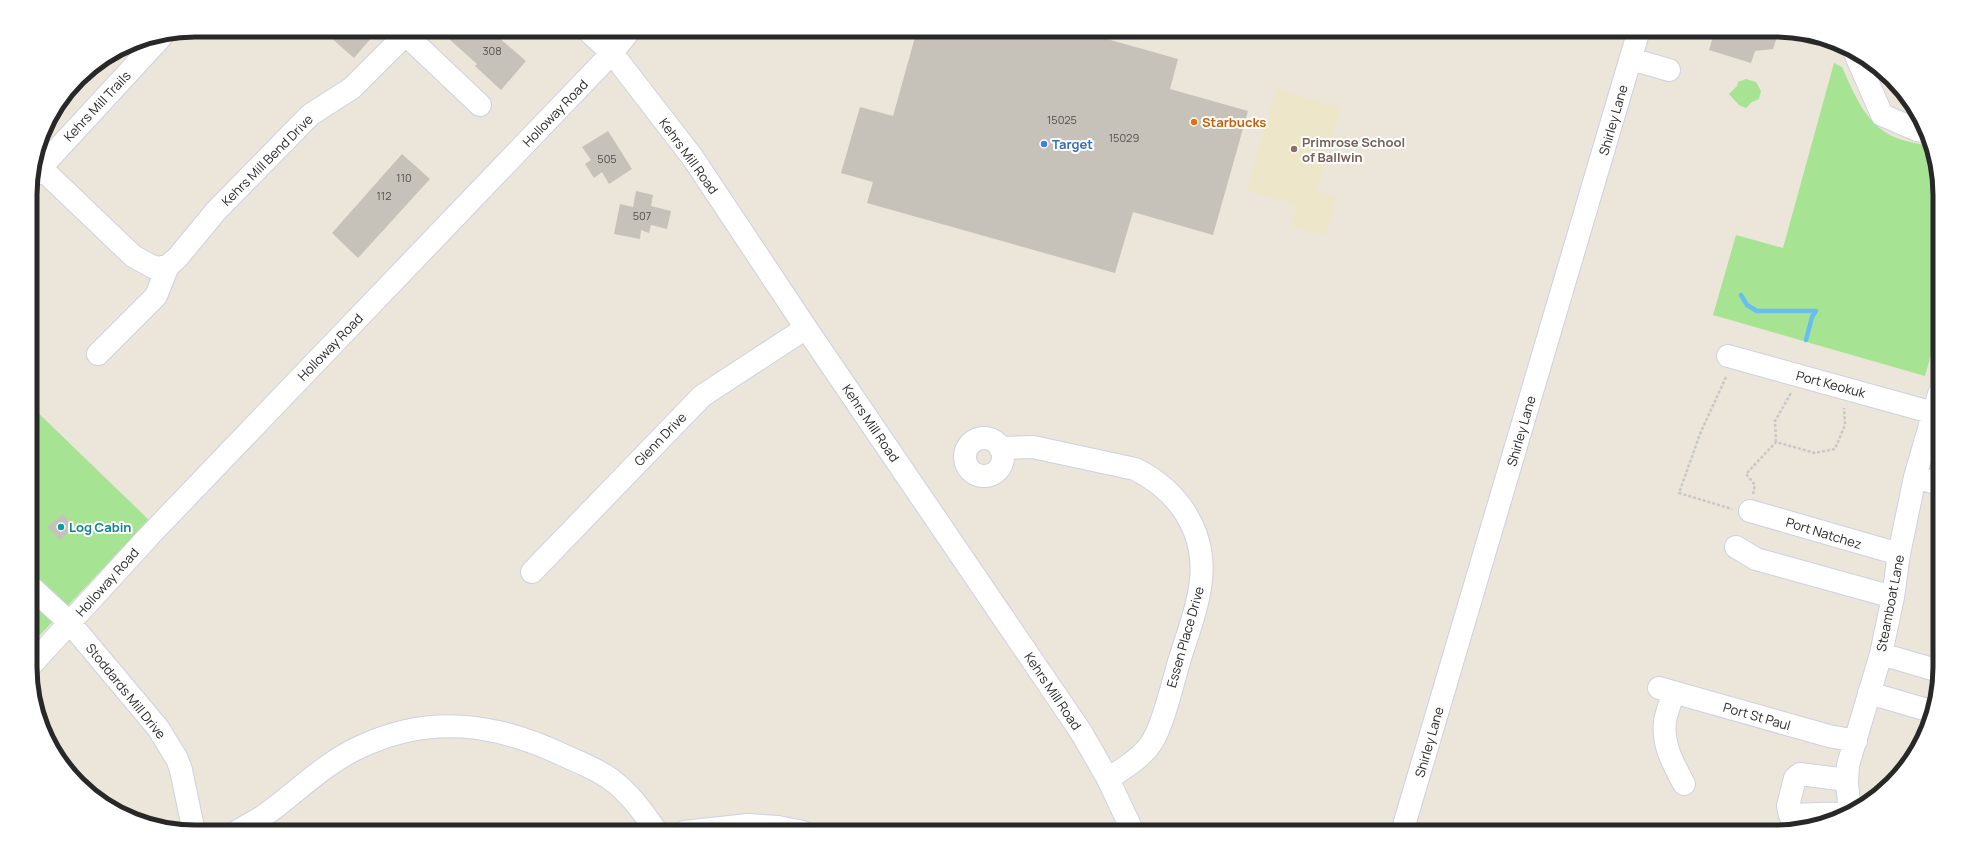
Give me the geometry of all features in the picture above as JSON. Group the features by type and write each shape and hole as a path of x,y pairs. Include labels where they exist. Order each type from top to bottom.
{"street":[{"name":"Kehrs Mill Bend Drive","path":"98,354 156,296 168,266 178,257 216,211 310,115 352,88 402,37"},
{"path":"412,37 480,105"},
{"name":"Kehrs Mill Road","path":"595,37 612,53 692,158 1081,732 1108,779 1130,825"},
{"name":"Holloway Road","path":"37,659 156,529 612,53 625,37"},
{"name":"Shirley Lane","path":"1404,825 1637,37"},
{"name":"Kehrs Mill Trails","path":"39,169 157,41"},
{"path":"1631,59 1668,70"},
{"path":"1864,64 1882,115 1919,130"},
{"path":"38,174 133,256 155,268 168,266"},
{"name":"Glenn Drive","path":"532,572 702,396 806,328"},
{"name":"Port Keokuk","path":"1727,366 1933,402"},
{"name":"Steamboat Lane","path":"1849,807 1847,780 1848,765 1880,654 1893,597 1899,554 1915,477 1933,414"},
{"name":"Essen Place Drive","path":"1000,448 1033,446 1135,469 1150,476 1173,495 1189,517 1196,531 1202,562 1198,596 1164,713 1153,742 1142,755 1108,779"},
{"path":"1915,477 1933,482"},
{"name":"Port Natchez","path":"1741,510 1899,554"},
{"path":"1736,546 1756,559 1893,597"},
{"name":"Stoddards Mill Drive","path":"37,593 70,623 158,728 177,759 196,825"},
{"path":"1880,654 1933,669"},
{"name":"Port St Paul","path":"1684,784 1668,755 1664,736 1667,690 1829,736 1856,741"},
{"path":"1869,693 1927,710"},
{"path":"248,825 262,817 334,762 359,747 381,737 406,730 449,725 488,728 527,739 588,766 608,777 624,791 651,825"},
{"path":"1835,813 1790,815 1788,806 1795,778 1800,774 1847,780"}],"path":[{"path":"1727,366 1700,434 1679,494 1741,510 1755,485 1746,474 1776,442 1775,421 1791,393"},
{"path":"1776,442 1815,453 1835,450 1845,425 1844,408"}],"shaded area":[{"name":"Primrose School of Ballwin","path":"1276,89 1341,108 1317,191 1336,197 1325,236 1291,226 1297,205 1247,190"}],"green space":[{"path":"1834,63 1842,67 1861,106 1874,123 1892,136 1926,146 1928,154 1933,184 1933,347 1925,376 1713,315 1736,235 1783,248"},
{"path":"1746,79 1756,82 1761,91 1759,99 1752,102 1746,108 1739,105 1729,94 1737,86 1738,82"},
{"path":"37,412 149,520 40,635 37,633"}],"building":[{"path":"330,37 372,37 354,58"},
{"path":"447,37 498,37 526,61 501,90 475,66 477,64"},
{"name":"Target","path":"915,37 1100,37 1178,59 1170,89 1248,111 1213,235 1133,212 1115,273 867,203 873,182 841,173 860,107 893,116"},
{"path":"1713,37 1777,37 1773,49 1755,51 1751,63 1709,50"},
{"path":"608,131 632,169 609,184 602,172 594,178 585,164 591,160 582,147"},
{"path":"402,154 430,179 358,258 332,233"},
{"path":"636,191 653,195 651,206 671,211 667,229 651,225 649,233 641,230 640,239 614,234 620,204 633,207"},
{"name":"Log Cabin","path":"63,514 74,527 60,540 47,527"}],"waterway":[{"path":"1741,295 1747,305 1757,311 1816,311"},
{"path":"1806,340 1812,317 1816,311"}],"place":[{"name":"Starbucks","path":"1194,122"},
{"name":"Target","path":"1044,144"},
{"name":"Primrose School of Ballwin","path":"1294,149"},
{"name":"Log Cabin","path":"61,527"}]}
